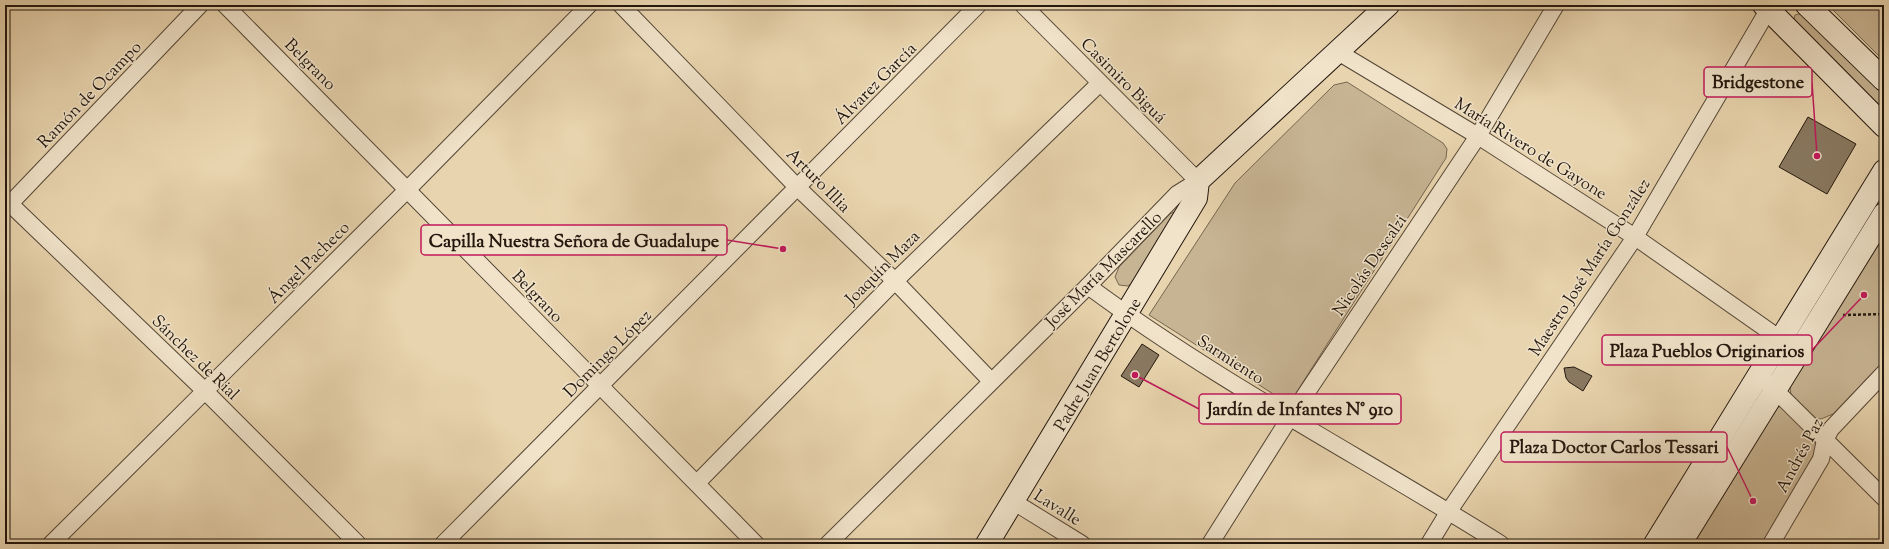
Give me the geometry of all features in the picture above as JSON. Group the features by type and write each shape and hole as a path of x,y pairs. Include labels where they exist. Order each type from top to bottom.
{"main road":[{"name":"José María Mascarello","path":"1198,181 1388,5"},
{"path":"1807,5 1884,80"},
{"path":"1768,6 1884,126"},
{"path":"1680,544 1774,389 1790,346 1884,171"},
{"name":"Padre Juan Bertolone","path":"987,544 1127,315 1196,198 1198,181"},
{"path":"1655,544 1757,376 1821,318 1884,214"}],"street":[{"name":"Ramón de Ocampo","path":"6,204 200,5"},
{"name":"Belgrano","path":"225,5 756,544"},
{"name":"Ángel Pacheco","path":"51,544 407,190 589,5"},
{"name":"Arturo Illia","path":"621,5 798,188 895,281 991,381"},
{"name":"Álvarez García","path":"798,188 978,5"},
{"name":"Casimiro Biguá","path":"1023,5 1198,181"},
{"name":"Nicolás Descalzi","path":"1210,544 1289,418 1478,136 1556,5"},
{"name":"Maestro José María González","path":"1429,544 1449,511 1635,237 1768,6"},
{"name":"María Rivero de Gayone","path":"1338,52 1478,136 1635,237 1790,346"},
{"name":"Joaquín Maza","path":"697,484 895,281 1100,83"},
{"name":"José María Mascarello","path":"828,544 1088,286 1177,194 1198,181"},
{"name":"Domingo López","path":"443,544 798,188"},
{"name":"Sánchez de Rial","path":"6,204 205,391 358,544"},
{"name":"Sarmiento","path":"1088,286 1127,315 1289,418 1449,511 1501,544"},
{"name":"Andrés Paz","path":"1771,544 1821,460 1825,440 1831,430 1884,373"},
{"path":"1757,376 1774,389 1884,498"},
{"name":"Lavalle","path":"1014,502 1082,544"}],"path":[{"path":"1821,318 1839,315 1884,314"}],"shaded area":[{"path":"1828,5 1884,5 1884,61"},
{"path":"1795,15 1803,15 1884,94 1884,109 1879,108 1794,20"},
{"path":"1347,82 1443,143 1447,149 1446,158 1289,404 1149,315 1235,183 1334,85"},
{"path":"1175,212 1175,217 1137,280 1128,286 1119,285 1115,277 1119,267 1171,213"},
{"path":"1884,230 1884,361 1833,414 1821,419 1810,417 1791,396 1790,386"},
{"path":"1781,406 1813,439 1817,447 1815,458 1763,544 1691,544 1774,409"}],"building":[{"path":"1808,117 1856,144 1827,194 1779,167"},
{"path":"1142,344 1159,355 1139,387 1121,376"},
{"path":"1574,367 1592,376 1583,391 1569,382 1566,378 1564,368"}],"place":[{"name":"Bridgestone","path":"1817,156"},
{"name":"Capilla Nuestra Señora de Guadalupe","path":"783,249"},
{"name":"Plaza Pueblos Originarios","path":"1864,295"},
{"name":"Jardín de Infantes N° 910","path":"1135,375"},
{"name":"Plaza Doctor Carlos Tessari","path":"1753,501"}]}
